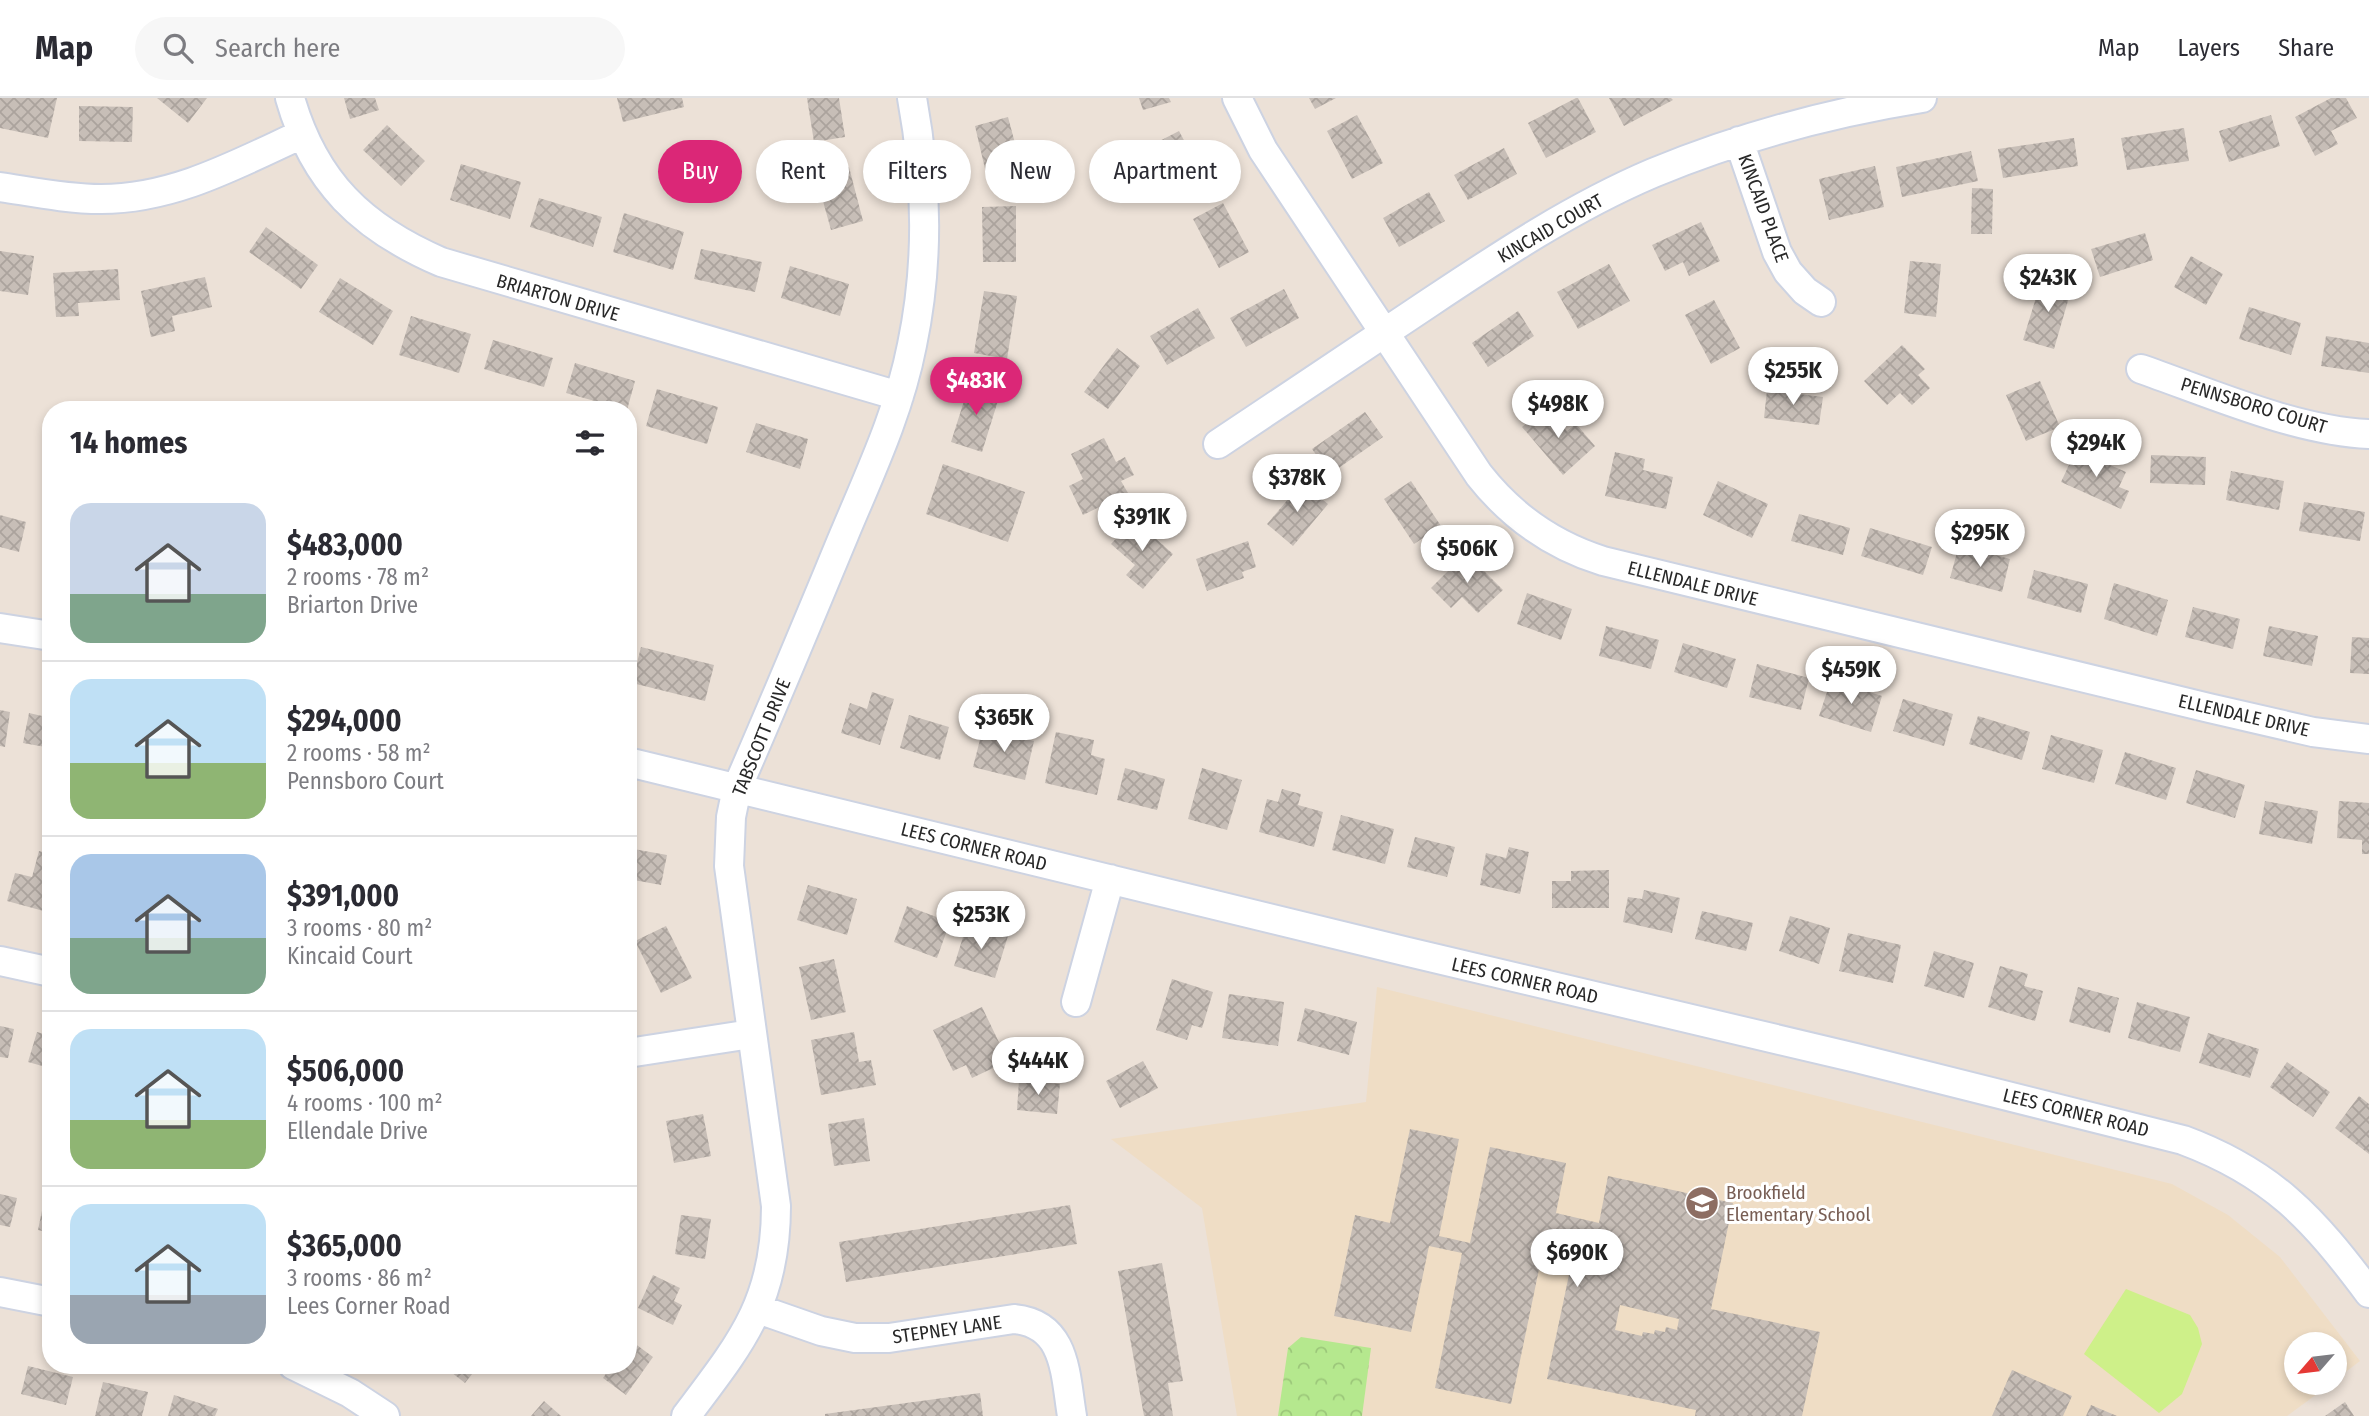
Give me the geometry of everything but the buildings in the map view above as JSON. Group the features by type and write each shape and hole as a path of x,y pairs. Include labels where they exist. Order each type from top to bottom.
{"street":[{"name":"BRIARTON DRIVE","path":"290,98 302,134 323,172 352,208 379,230 409,248 441,262 900,396"},
{"name":"TABSCOTT DRIVE","path":"686,1416 750,1327 758,1309 774,1249 776,1206 729,866 731,817 737,788 900,396 912,345 922,276 924,222 920,155 912,98"},
{"name":"ELLENDALE DRIVE","path":"1237,98 1263,150 1494,494 1515,515 1539,533 1566,548 1603,561 2209,708 2314,732 2369,739"},
{"name":"KINCAID COURT","path":"1218,444 1514,246 1588,204 1652,174 1739,141 1850,111 1922,98"},
{"path":"0,187 102,199 169,191 204,179 302,134"},
{"name":"KINCAID PLACE","path":"1739,141 1777,252 1788,272 1821,302"},
{"name":"PENNSBORO COURT","path":"2141,369 2289,419 2325,429 2369,434"},
{"path":"0,628 42,635"},
{"name":"LEES CORNER ROAD","path":"637,764 2183,1140 2233,1161 2278,1191 2318,1227 2369,1293"},
{"path":"1076,1002 1110,879"},
{"path":"0,961 42,970"},
{"path":"637,1052 751,1034"},
{"path":"0,1292 42,1300"},
{"name":"STEPNEY LANE","path":"758,1309 821,1331 855,1338 889,1338 1014,1319 1037,1325 1049,1334 1062,1356 1072,1416"},
{"path":"311,1374 350,1393 385,1416"}],"shaded area":[{"name":"Brookfield Elementary School","path":"1377,987 2172,1184 2228,1215 2280,1257 2338,1332 2284,1332 2284,1395 2316,1395 2287,1416 1237,1416 1202,1208 1111,1139 1366,1102"},
{"name":"Brookfield Elementary School","path":"2347,1344 2360,1361 2347,1371"}],"green space":[{"path":"2126,1289 2190,1315 2198,1328 2202,1344 2182,1394 2159,1413 2084,1354"},
{"path":"1301,1337 1371,1348 1362,1416 1278,1416 1288,1348"}],"place":[{"name":"Brookfield Elementary School","path":"1702,1203"}]}
